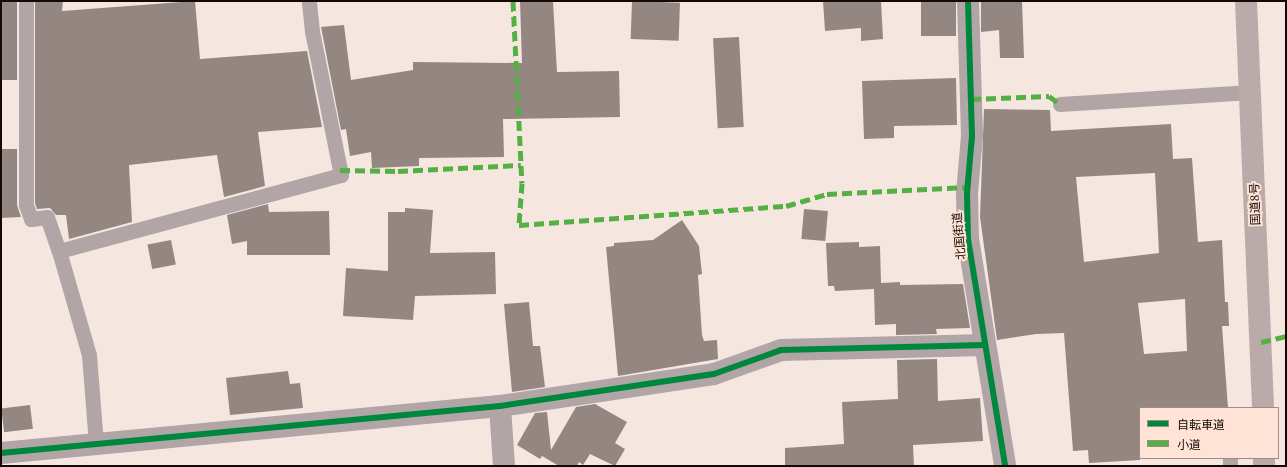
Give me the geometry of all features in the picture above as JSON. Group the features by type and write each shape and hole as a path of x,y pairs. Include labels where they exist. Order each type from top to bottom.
{"highway":[{"name":"国道8号","path":"1246,1 1263,407"}],"street":[{"name":"北国街道","path":"968,1 972,136 967,193 968,239 1005,466"},
{"path":"1,453 500,406 714,374 781,350 985,345"},
{"path":"500,406 504,466"}],"lane":[{"path":"26,1 26,205 31,219 47,217 58,251 88,355 96,444"},
{"path":"58,251 341,175 312,31 309,1"},
{"path":"1060,104 1251,92"}],"building":[{"path":"1,1 17,1 17,80 1,80"},
{"path":"35,1 63,1 62,11 195,1 200,59 307,51 322,127 258,132 265,186 224,197 217,155 129,165 132,222 69,239 66,215 56,215 50,208 37,209 35,203"},
{"path":"520,1 553,1 557,72 619,71 620,117 503,119 504,157 419,158 419,166 372,168 371,152 350,156 346,129 341,130 321,27 344,25 351,80 413,70 413,62 522,63"},
{"path":"632,1 680,3 679,41 631,39"},
{"path":"823,1 881,1 883,39 861,41 861,28 825,31"},
{"path":"921,1 956,1 956,36 921,36"},
{"path":"981,1 1022,1 1024,58 1000,58 999,30 981,32"},
{"path":"739,37 744,127 718,128 713,38"},
{"path":"956,78 957,125 894,126 894,138 864,139 862,81"},
{"path":"984,109 1050,110 1051,131 1171,124 1173,159 1192,158 1198,242 1222,240 1225,302 1228,302 1229,326 1222,326 1228,407 1139,407 1140,460 1089,463 1088,450 1073,451 1064,333 1036,334 997,340 980,217","holes":["1155,173 1159,253 1084,262 1076,177","1185,299 1187,351 1144,354 1138,303"]},
{"path":"1,149 17,149 17,205 21,217 1,218"},
{"path":"268,204 269,212 329,211 330,255 247,255 247,241 232,244 227,215"},
{"path":"405,208 433,210 430,253 495,252 496,294 415,296 413,320 343,316 346,268 388,271 388,212 405,212"},
{"path":"804,209 828,211 825,241 801,239"},
{"path":"682,220 699,246 702,274 698,275 702,335 704,341 717,340 718,359 618,376 606,247 614,246 614,243 653,240"},
{"path":"171,240 176,265 152,269 147,245"},
{"path":"859,242 859,247 880,246 881,283 900,282 900,285 963,284 970,328 936,329 937,334 896,335 896,324 875,325 874,289 835,291 834,286 828,286 826,243"},
{"path":"529,302 533,346 540,346 545,387 512,392 504,304"},
{"path":"937,359 938,401 980,398 983,441 913,445 914,466 785,466 785,448 844,444 842,402 898,399 897,360"},
{"path":"288,371 290,384 300,383 303,408 230,415 226,378"},
{"path":"595,404 627,422 615,443 625,449 615,466 590,454 583,465 579,462 577,466 559,466 542,456 540,459 517,445 535,413 547,412 551,450 576,407"},
{"path":"30,405 33,429 4,432 1,409"}],"marked path":[{"path":"513,1 522,183 519,225 786,206 827,194 967,187"},
{"path":"971,99 1049,96 1060,104"},
{"path":"340,170 398,171 521,165"},
{"path":"1261,342 1286,336"}],"cycle path":[{"path":"968,1 972,136 967,193 968,239 1005,466"},
{"path":"1,453 500,406 714,374 781,350 985,345"}]}
